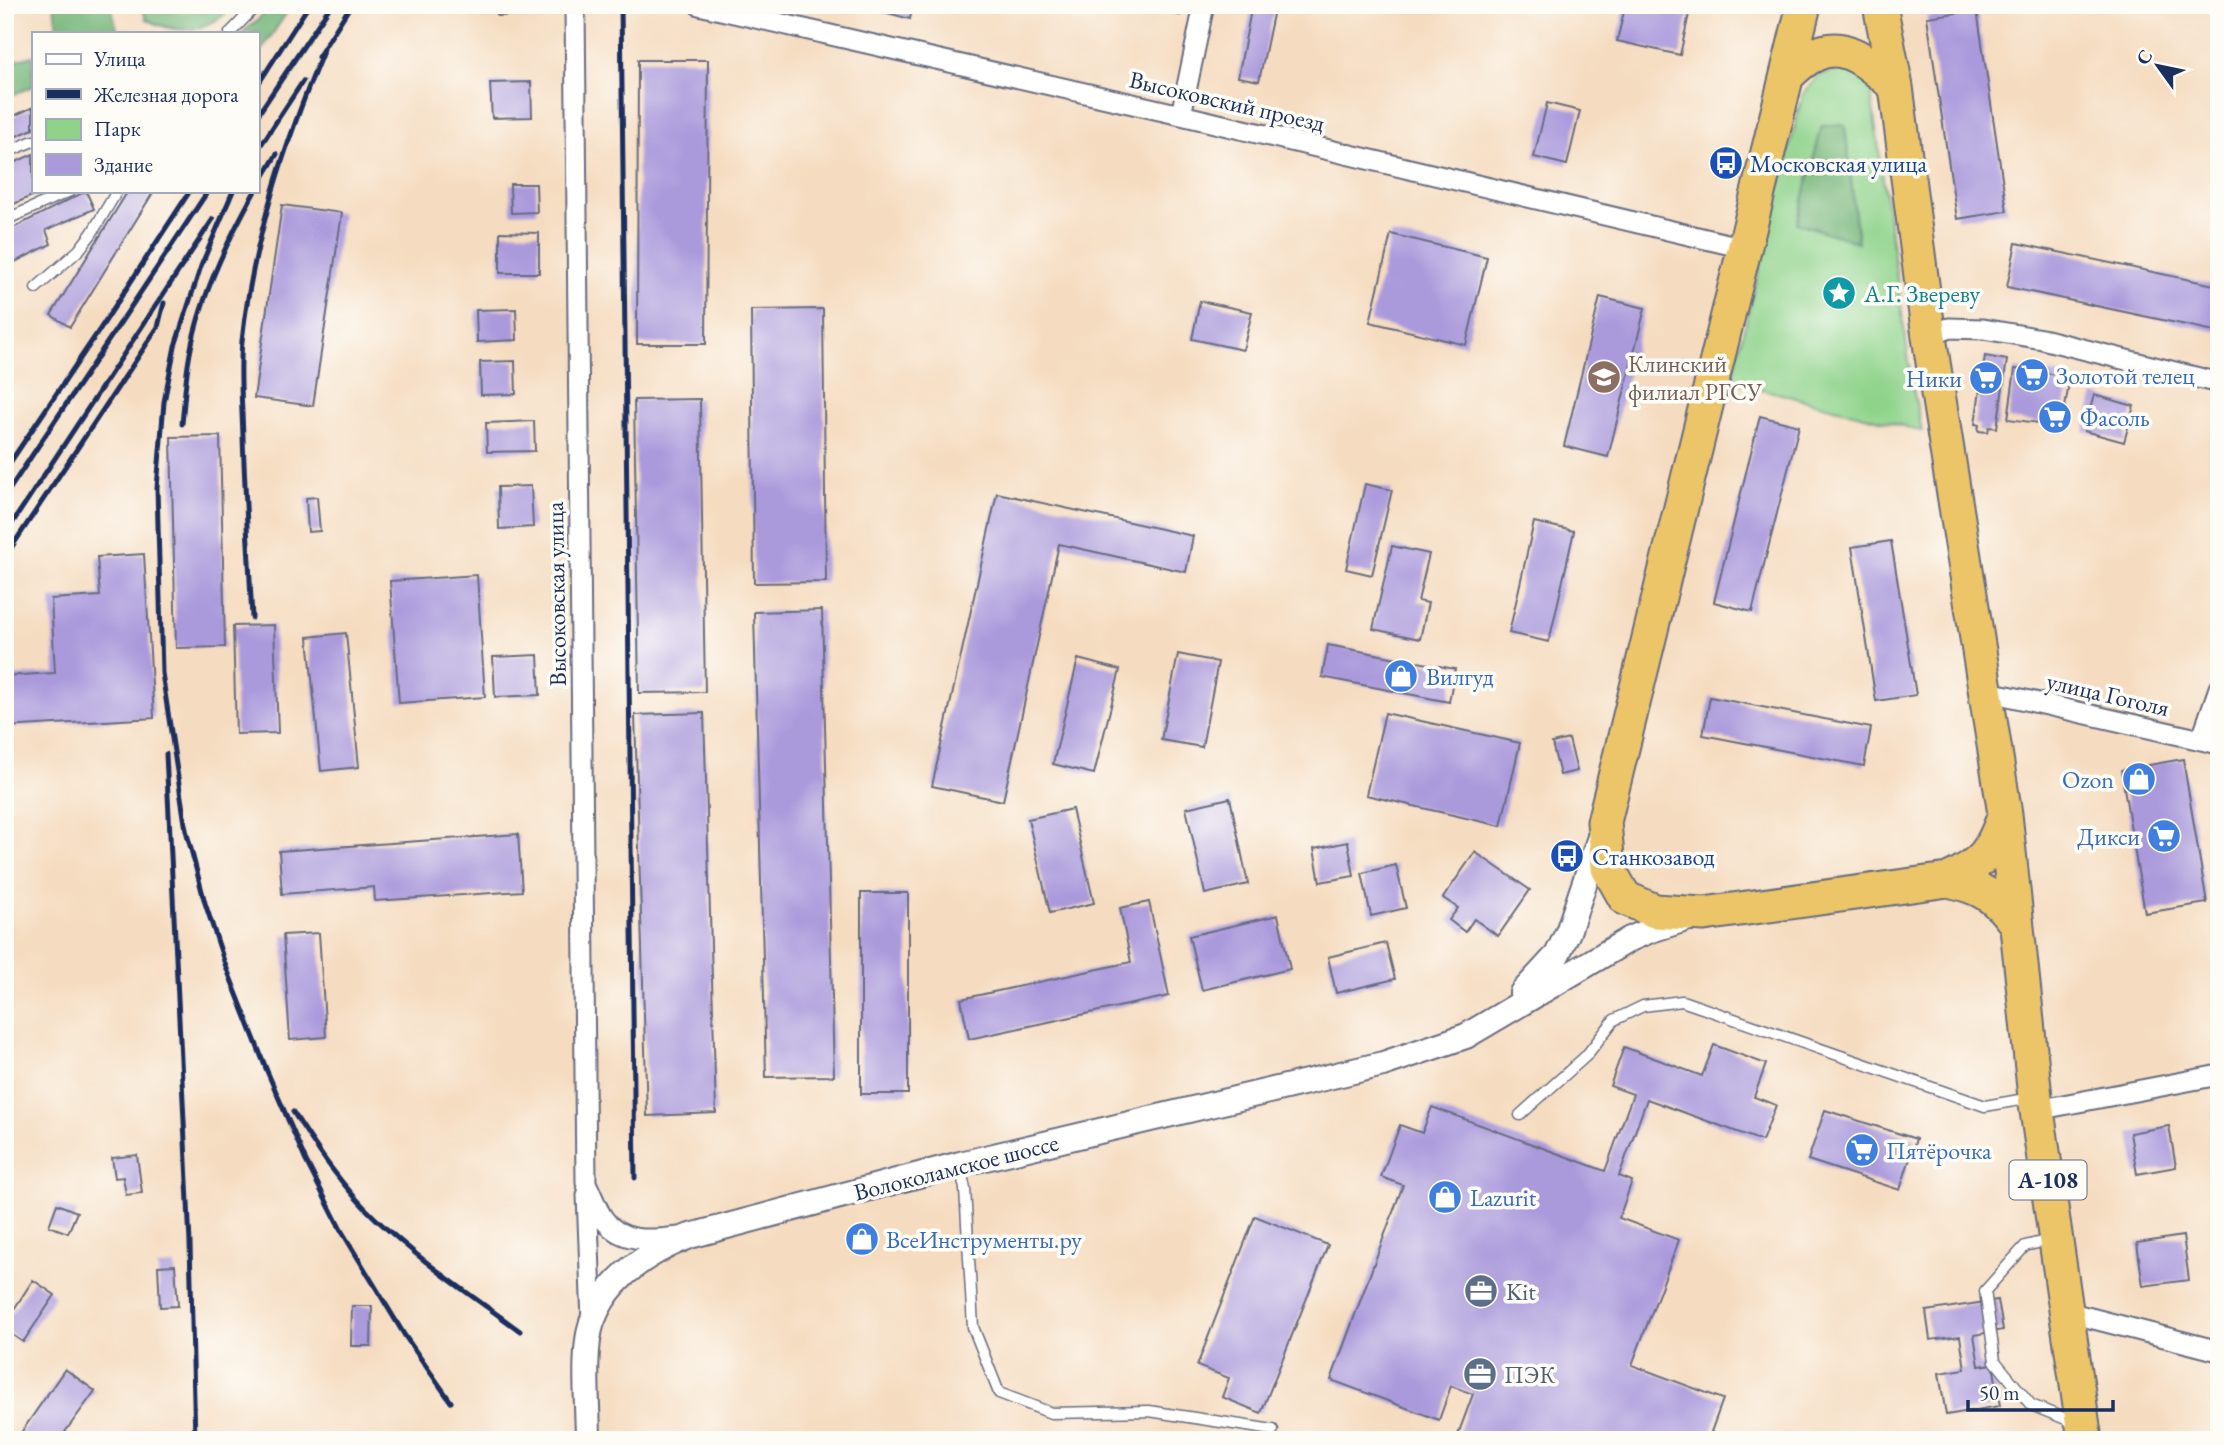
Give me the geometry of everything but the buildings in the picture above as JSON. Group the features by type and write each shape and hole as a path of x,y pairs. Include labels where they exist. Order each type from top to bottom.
{"highway":[{"path":"1804,5 1604,822 1608,868 1625,898 1655,911 1704,914 1948,880 1971,885 1992,896 2016,924"},
{"name":"А-108","path":"1880,5 1896,87 1928,337 2005,814 2036,1103 2085,1437"},
{"path":"1787,76 1801,61 1814,54 1834,49 1850,52 1860,58 1896,87"},
{"path":"1948,880 1979,862 1997,835 2005,814"}],"street":[{"name":"Высоковская улица","path":"575,5 586,1183 592,1323"},
{"name":"Высоковский проезд","path":"699,5 1744,248"},
{"path":"1181,115 1204,5"},
{"path":"1928,337 1949,328 1983,329 2042,339 2219,383"},
{"path":"2210,742 2219,688"},
{"name":"улица Гоголя","path":"1986,698 1997,694 2008,696 2210,742"},
{"name":"Волоколамское шоссе","path":"1466,1036 1516,998 1557,955 1569,932 1604,822"},
{"name":"Волоколамское шоссе","path":"588,1440 587,1368 592,1323 606,1294 623,1274 660,1247 690,1236 960,1164 1383,1064 1466,1036 1630,939 1704,914"},
{"path":"2036,1103 2219,1075"},
{"name":"Высоковская улица","path":"586,1183 603,1219 618,1233 643,1240 690,1236"},
{"path":"2067,1312 2219,1351"}],"lane":[{"path":"231,32 257,5"},
{"path":"5,153 32,141"},
{"path":"5,220 68,192"},
{"path":"36,288 79,250 116,192"},
{"path":"1521,1115 1586,1056 1614,1020 1643,1006 1682,1001 1985,1106 2036,1103"},
{"path":"960,1164 965,1189 973,1327 999,1393 1051,1413 1149,1411 1273,1430"},
{"path":"2057,1238 2025,1246 1985,1291 1995,1362 2031,1405 2066,1419 2085,1437"}],"green space":[{"path":"54,5 111,5 118,32 55,32 57,29"},
{"path":"142,5 235,5 204,26 182,30 158,25 146,19"},
{"path":"269,5 292,5 259,54 259,32 243,32 258,20"},
{"path":"32,56 32,86 5,98 5,63"},
{"path":"1841,69 1860,74 1870,87 1912,384 1922,431 1731,381 1803,94 1818,76"},
{"path":"1845,125 1858,242 1797,223 1822,126"}],"railway":[{"path":"259,83 309,5"},
{"path":"259,113 331,5"},
{"path":"318,57 351,5"},
{"path":"621,5 635,1178"},
{"path":"252,618 241,389 242,341 254,266 272,192 324,49"},
{"path":"259,148 303,81"},
{"path":"259,184 277,154"},
{"path":"5,470 189,192"},
{"path":"5,496 207,192"},
{"path":"233,192 201,266 175,346 164,402 157,488 162,673 186,830 205,903 225,964 305,1159 341,1230 405,1336 451,1402"},
{"path":"182,424 192,342 205,297 233,232 254,192"},
{"path":"5,534 213,219"},
{"path":"5,557 158,327 164,303"},
{"path":"166,754 190,1243 195,1440"},
{"path":"293,1112 341,1181 375,1218 428,1263 520,1331"}],"place":[{"name":"Московская улица","path":"1726,163"},
{"name":"А.Г. Звереву","path":"1839,293"},
{"name":"Золотой телец","path":"2032,375"},
{"name":"Клинский филиал РГСУ","path":"1604,377"},
{"name":"Ники","path":"1986,378"},
{"name":"Фасоль","path":"2055,417"},
{"name":"Вилгуд","path":"1401,676"},
{"name":"Ozon","path":"2139,779"},
{"name":"Дикси","path":"2164,836"},
{"name":"Станкозавод","path":"1567,856"},
{"name":"Пятёрочка","path":"1862,1150"},
{"name":"Lazurit","path":"1445,1197"},
{"name":"ВсеИнструменты.ру","path":"862,1239"},
{"name":"Kit","path":"1481,1291"},
{"name":"ПЭК","path":"1480,1374"}]}
